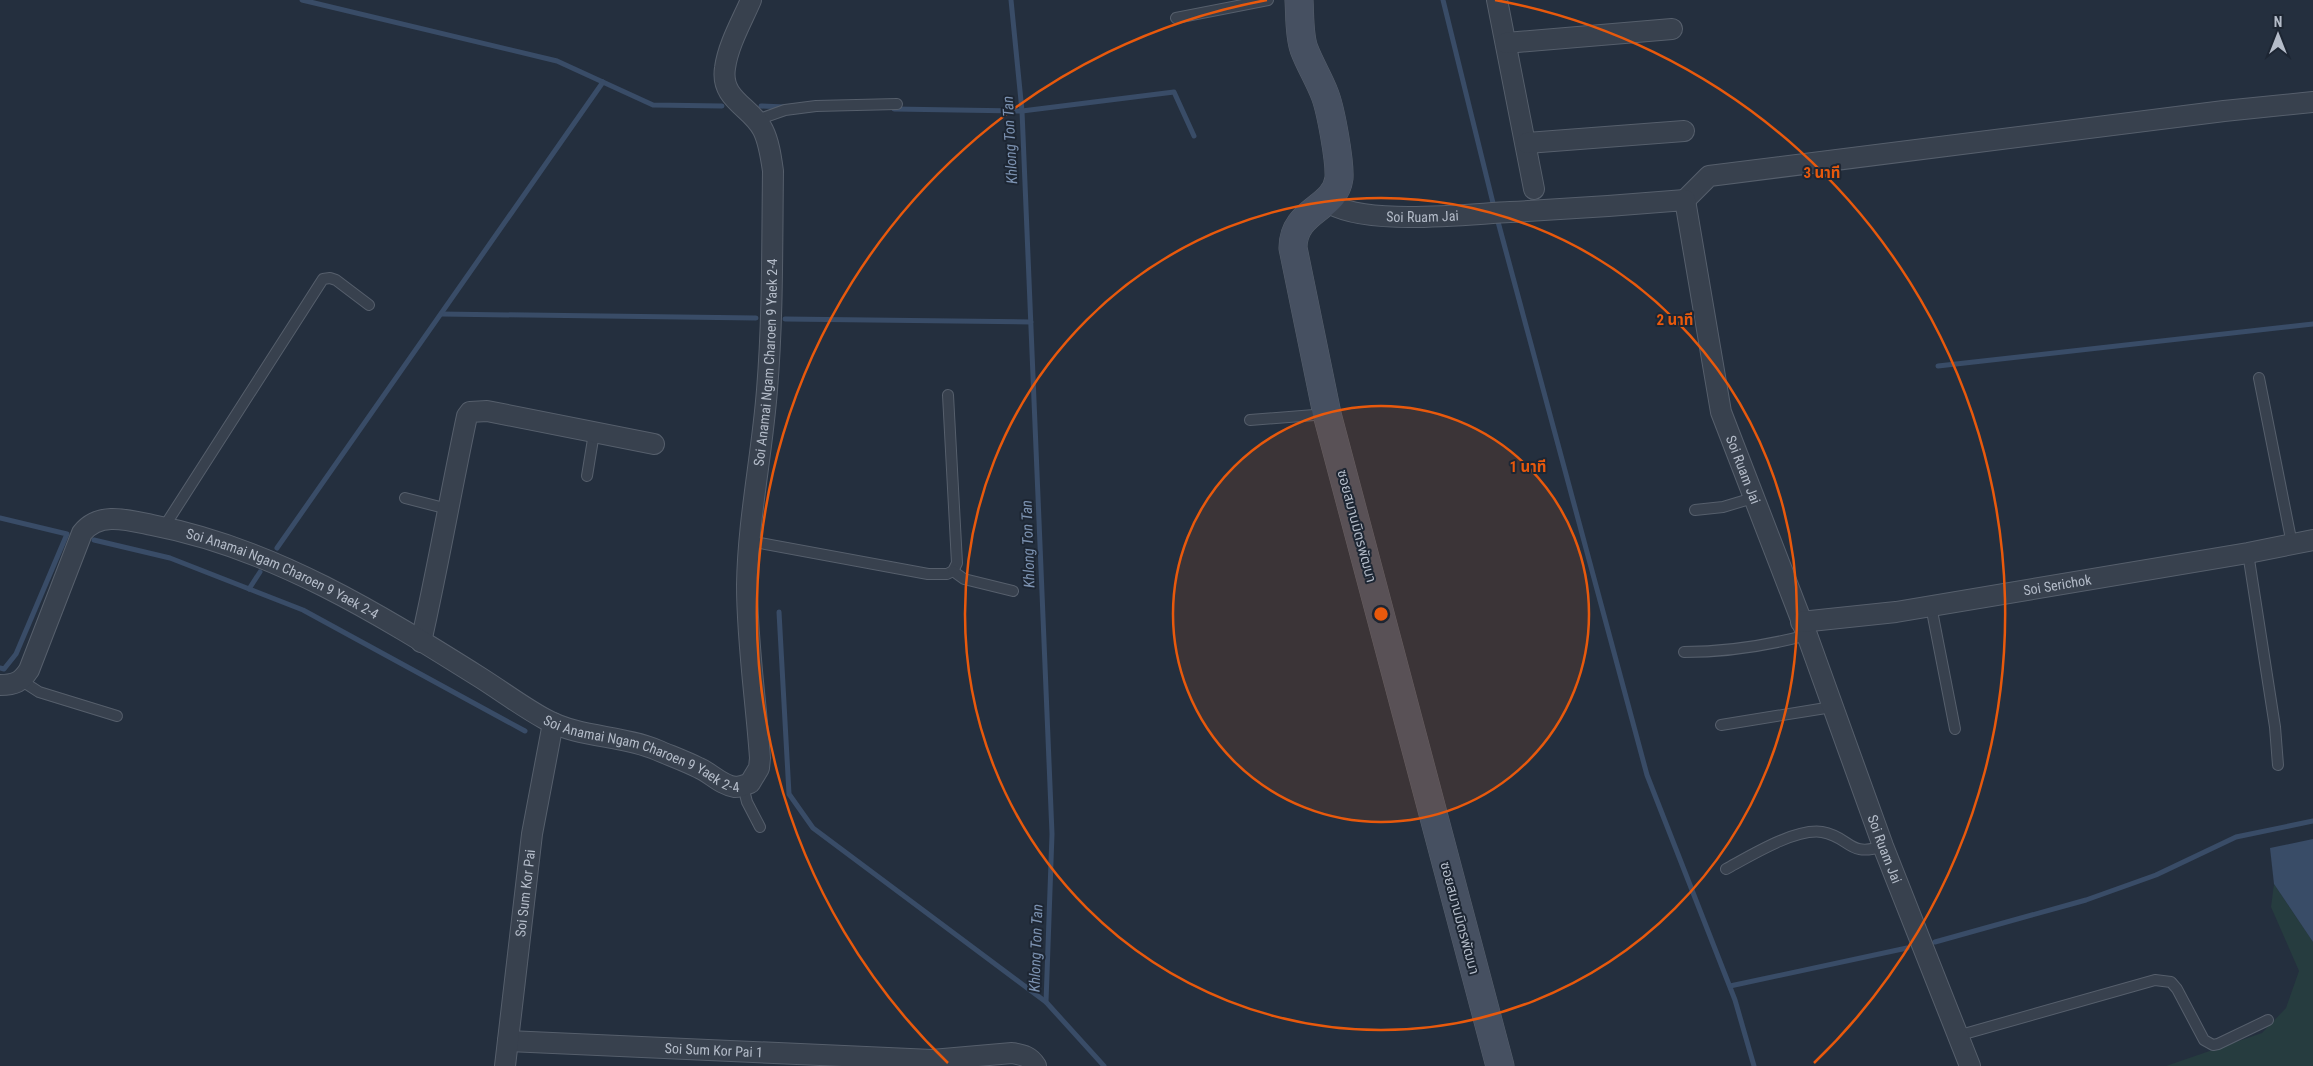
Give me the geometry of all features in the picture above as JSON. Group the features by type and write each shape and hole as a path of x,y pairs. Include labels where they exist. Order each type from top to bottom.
{"street":[{"name":"Soi Anamai Ngam Charoen 9 Yaek 2-4","path":"22,681 29,670 82,533 88,525 98,520 110,518 164,527 237,549 281,565 311,579 421,642 552,723 654,748 700,768 728,785 743,786 750,783 755,776 760,758 748,625 748,541 752,502 761,454 770,324 773,171 765,136 757,120 733,99 724,78 727,57 751,0"},
{"name":"ซอยสมานมิตรพัฒนา","path":"1298,0 1303,48 1326,96 1335,142 1339,176 1335,190 1295,230 1293,248 1327,414 1500,1066"},
{"path":"1497,0 1534,190"},
{"path":"1506,43 1672,29"},
{"path":"1685,200 1709,176 2224,111 2313,102"},
{"path":"1526,144 1684,131"},
{"name":"Soi Ruam Jai","path":"1326,201 1342,209 1368,214 1414,216 1619,206 1685,200 1721,412 1804,629 1883,846 1970,1066"},
{"path":"421,642 467,416 470,412 487,411 654,444"},
{"name":"Soi Serichok","path":"1804,629 2248,553 2313,540"},
{"path":"0,685 12,685 22,681"},
{"name":"Soi Sum Kor Pai","path":"505,1066 532,834 552,723"},
{"name":"Soi Sum Kor Pai 1","path":"508,1041 915,1063 1012,1053 1024,1055 1033,1061 1036,1066"}],"lane":[{"path":"1176,18 1268,0"},
{"path":"757,120 785,110 816,106 897,104"},
{"path":"164,527 323,279 330,278 336,280 369,305"},
{"path":"2259,378 2292,544"},
{"path":"748,541 928,574 947,574 954,571 957,563 948,395"},
{"path":"1250,420 1327,414"},
{"path":"586,476 594,433"},
{"path":"405,498 448,509"},
{"path":"1695,510 1723,507 1754,498"},
{"path":"2248,553 2276,734 2278,765"},
{"path":"954,571 964,579 1013,590"},
{"path":"1932,606 1955,729"},
{"path":"1684,652 1767,646 1804,629"},
{"path":"22,681 39,692 117,716"},
{"path":"1721,724 1832,707"},
{"path":"743,786 747,802 760,827"},
{"path":"1726,869 1759,851 1808,832 1826,833 1861,851 1883,846"},
{"path":"1957,1036 2155,980 2171,982 2177,989 2204,1040 2208,1043 2218,1044 2268,1020"}],"green space":[{"path":"2274,884 2313,942 2313,1066 2166,1066 2262,1033 2286,1008 2299,971 2271,907"}],"water":[{"path":"2313,839 2313,942 2274,884 2270,848"}],"waterway":[{"path":"302,0 557,61 653,105 722,106"},
{"name":"Khlong Ton Tan","path":"1011,0 1022,111 1052,834 1046,1002 1104,1066"},
{"path":"1443,0 1494,207"},
{"path":"277,548 603,82"},
{"path":"894,109 1022,111 1174,92 1194,136"},
{"path":"761,106 785,107"},
{"path":"1497,218 1647,775 1735,1000 1754,1066"},
{"path":"441,314 756,318"},
{"path":"785,319 1031,322"},
{"path":"1938,366 2313,324"},
{"path":"0,518 67,534 16,654 4,669 0,668"},
{"path":"94,540 170,558 303,610 525,731"},
{"path":"249,589 260,572"},
{"path":"779,612 789,794 813,828 1046,1002"},
{"path":"1935,942 2086,900 2156,875 2236,837 2313,821"},
{"path":"1730,986 1907,948"}]}
